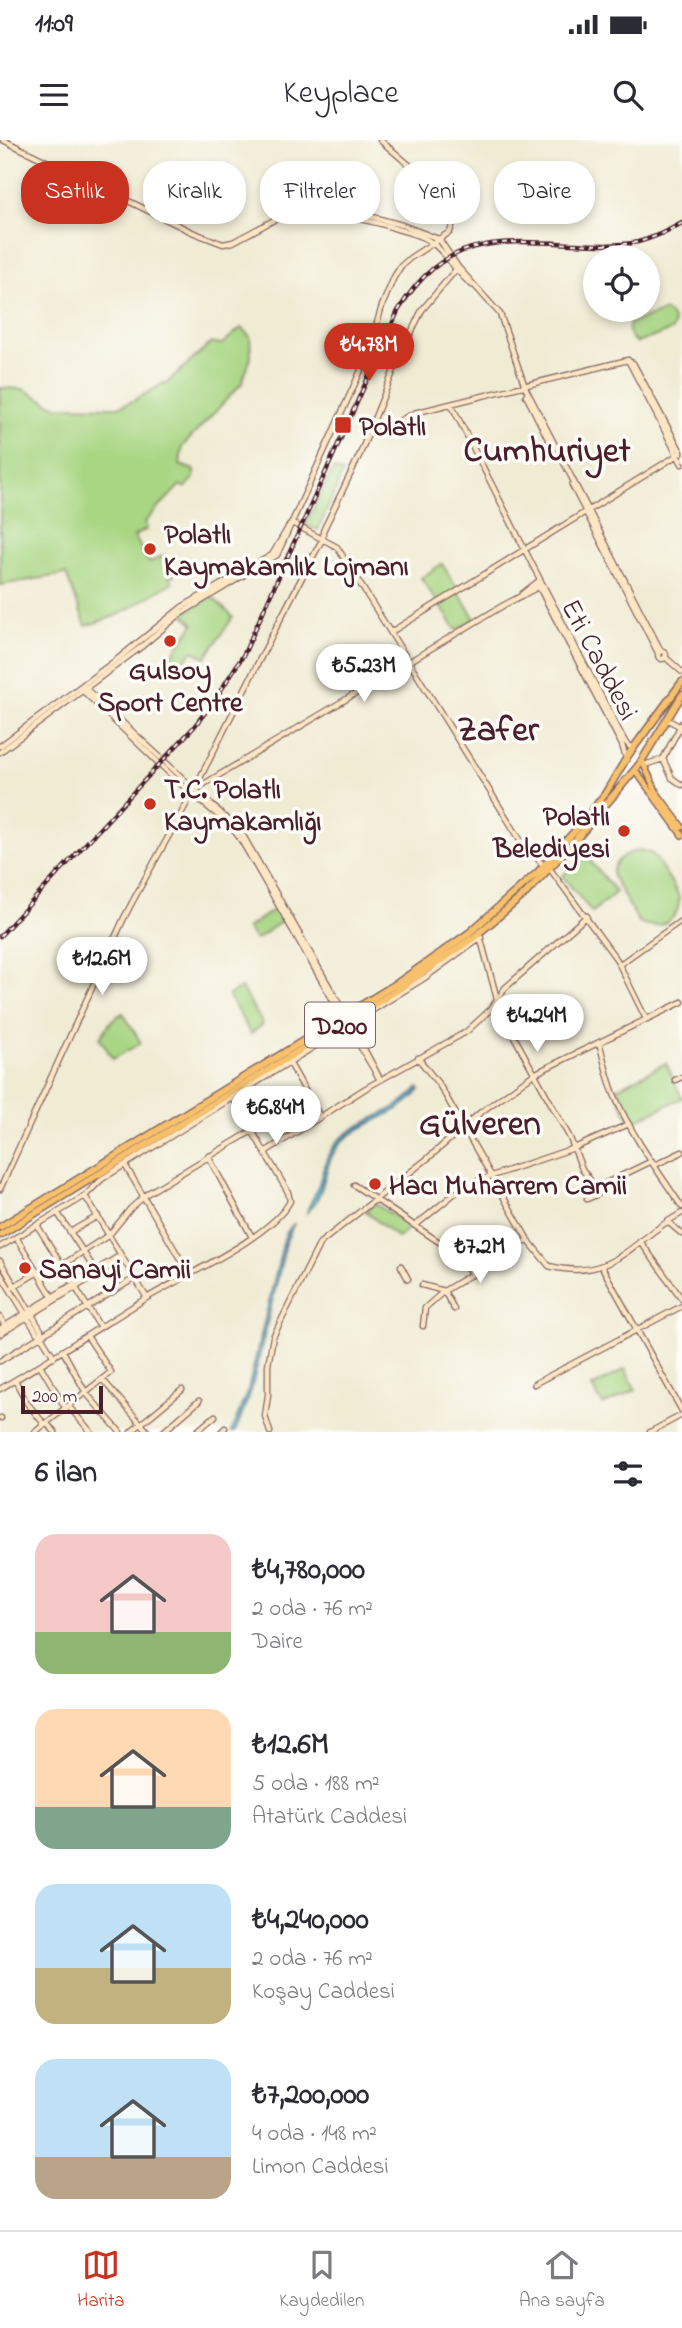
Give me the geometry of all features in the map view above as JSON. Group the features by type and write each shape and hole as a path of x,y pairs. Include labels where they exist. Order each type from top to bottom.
{"highway":[{"name":"D200","path":"0,1227 422,966 480,924 547,867 598,803 629,754 682,682"},
{"name":"D200","path":"0,1235 288,1060 480,935 513,904 640,765 682,695"},
{"path":"629,754 640,765"},
{"path":"629,754 640,765"}],"main road":[{"path":"640,765 682,827"},
{"path":"640,765 649,786 682,835"}],"street":[{"path":"3,140 192,232 223,244 233,242 267,224"},
{"path":"0,752 182,607 272,555 285,530 292,523 367,356 394,277 401,266 450,232 453,223 443,202 422,176 380,140"},
{"path":"380,220 439,239 456,268"},
{"path":"380,223 415,234 432,243 497,310 524,387 660,652 665,652 665,657 682,672"},
{"path":"0,1189 124,918 193,792 323,538 323,531 360,454 398,360 422,310 456,268"},
{"path":"369,430 378,432 414,413 628,360 680,454 682,464"},
{"name":"Eti Caddesi","path":"451,404 540,584 629,754"},
{"path":"391,632 680,454"},
{"path":"292,523 337,547 521,841 547,867 587,916 620,964 646,1020"},
{"path":"193,792 540,584"},
{"name":"Eti Caddesi","path":"540,584 629,754"},
{"path":"0,746 82,689"},
{"path":"82,689 193,792 241,832 340,1008"},
{"path":"640,765 663,759 681,726 670,720"},
{"path":"663,759 672,778 682,785"},
{"path":"265,1152 380,1080 473,1027 491,1009 511,982 587,916"},
{"path":"620,964 682,920"},
{"path":"480,935 497,999 511,1031 590,1180"},
{"path":"270,1432 265,1416 268,1365 273,1337 320,1243 463,1127 534,1074 682,1002"},
{"path":"351,1029 379,1073 380,1080"},
{"path":"599,1042 612,1089 629,1124 682,1207"},
{"path":"418,1058 440,1086 528,1240 549,1266 568,1269 602,1267 624,1255 667,1221 682,1213"},
{"path":"0,1247 85,1196 98,1182 233,1098 288,1060 320,1117"},
{"path":"676,1080 682,1077"},
{"path":"0,1389 252,1237 279,1216 290,1202 288,1192 233,1098"},
{"path":"416,1225 472,1183 575,1148 629,1124"},
{"path":"12,1287 62,1265 83,1252 109,1235 143,1196 252,1131"},
{"path":"587,1199 598,1194 600,1186 682,1152"},
{"path":"208,1156 252,1237"},
{"path":"125,1165 189,1274"},
{"path":"354,1185 459,1256 472,1275"},
{"path":"85,1196 147,1298"},
{"path":"57,1212 96,1272"},
{"path":"70,1232 97,1216"},
{"path":"667,1221 682,1234"},
{"path":"37,1224 100,1327"},
{"path":"16,1237 52,1296"},
{"path":"423,1326 425,1308 444,1292 528,1240"},
{"path":"640,1241 682,1299"},
{"path":"2,1329 122,1257"},
{"path":"0,1261 12,1287 41,1330 41,1336 54,1357"},
{"path":"401,1266 408,1279"},
{"path":"602,1267 682,1413 650,1432"},
{"path":"0,1274 12,1287"},
{"path":"0,1361 135,1278"},
{"path":"2,1329 52,1296 75,1285"},
{"path":"422,1285 444,1292 454,1309"},
{"path":"534,1384 682,1306"},
{"path":"0,1317 2,1329"},
{"path":"35,1432 111,1372 87,1336"},
{"path":"63,1351 86,1393 120,1432"},
{"path":"40,1366 68,1408 91,1432"},
{"path":"15,1380 27,1403 55,1432"},
{"path":"102,1380 148,1432"},
{"path":"131,1432 181,1390"},
{"path":"163,1432 199,1401"},
{"path":"196,1432 215,1416"}],"green space":[{"path":"665,311 673,319 672,330 637,343 629,332 630,323 660,322 660,313"},
{"path":"241,328 250,336 251,357 242,383 182,447 180,465 194,470 194,478 185,488 180,485 145,522 147,529 134,536 149,563 162,556 174,575 169,577 173,582 118,615 86,626 66,574 0,585 0,388 23,389 55,406 118,407 166,384 211,343 222,344"},
{"path":"333,469 343,473 318,530 305,525"},
{"path":"442,564 458,589 437,602 421,578"},
{"path":"459,593 475,619 456,630 440,605"},
{"path":"212,597 233,617 206,657 192,651 176,673 165,665 194,624 183,614"},
{"path":"640,850 651,853 656,858 679,897 676,913 659,925 652,926 638,921 612,875 621,858"},
{"path":"586,856 616,892 592,912 562,876"},
{"path":"276,908 282,921 255,940 247,928"},
{"path":"241,988 263,1024 251,1034 229,997"},
{"path":"123,1013 141,1043 113,1059 100,1038 112,1020"},
{"path":"666,1063 682,1098 631,1123 615,1089"},
{"path":"374,1203 410,1226 398,1238 366,1212"},
{"path":"625,1369 636,1390 603,1405 592,1387"}],"water":[{"path":"418,1088 420,1090 402,1106 359,1129 340,1144 330,1160 318,1197 307,1212 327,1158 337,1142 346,1134 398,1105"},
{"path":"294,1223 287,1239 251,1391 235,1432 231,1432 248,1390 285,1235"}],"railway":[{"path":"0,936 193,728 214,701 244,654 398,311 416,286 434,268 453,255 474,248 496,243 520,242 614,245 638,242 682,223"}],"place":[{"name":"Polatlı","path":"343,425"},
{"name":"Polatlı Kaymakamlık Lojmanı","path":"150,549"},
{"name":"Gulsoy Sport Centre","path":"170,641"},
{"name":"T.C. Polatlı Kaymakamlığı","path":"150,804"},
{"name":"Polatlı Belediyesi","path":"624,831"},
{"name":"Hacı Muharrem Camii","path":"375,1184"},
{"name":"Sanayi Camii","path":"25,1268"}],"district":[{"name":"Cumhuriyet","path":"547,449"},
{"name":"Zafer","path":"498,728"},
{"name":"Gülveren","path":"480,1122"}]}
